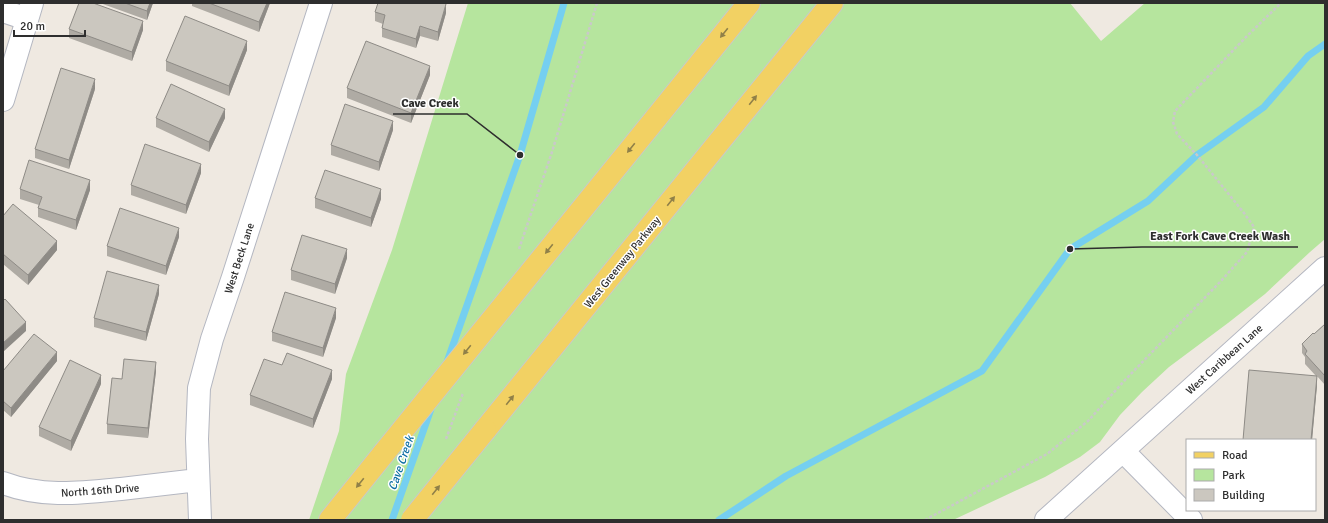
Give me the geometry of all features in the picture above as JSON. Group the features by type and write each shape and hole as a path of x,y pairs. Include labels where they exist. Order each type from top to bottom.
{"main road":[{"path":"330,520 749,3"},
{"name":"West Greenway Parkway","path":"412,520 832,3"}],"street":[{"name":"West Beck Lane","path":"200,520 197,439 199,388 212,339 321,3"},
{"path":"3,11 29,11 3,100"},
{"name":"West Caribbean Lane","path":"1046,520 1325,268"},
{"path":"1123,450 1191,520"},
{"name":"North 16th Drive","path":"3,483 16,488 39,493 81,493 198,480"}],"path":[{"path":"526,228 552,152 597,3"},
{"path":"925,520 1047,454 1088,421 1247,252 1254,227 1206,167 1177,134 1173,122 1176,111 1246,37 1281,3"}],"green space":[{"path":"468,3 1070,3 1101,41 1145,3 1325,3 1325,239 1265,294 1169,367 1120,415 1100,442 1080,457 1045,477 953,520 309,520 339,431 346,374 392,250"}],"building":[{"path":"79,3 93,3 143,21 132,52 69,29"},
{"path":"125,3 150,3 147,11"},
{"path":"209,3 267,3 259,22"},
{"path":"378,3 446,4 438,32 420,26 416,39 382,28 385,15 375,12"},
{"path":"185,16 247,41 229,86 166,61"},
{"path":"366,41 430,66 411,113 347,88"},
{"path":"61,68 95,79 69,160 35,149"},
{"path":"171,84 225,109 209,142 156,118"},
{"path":"345,104 393,121 379,162 331,145"},
{"path":"145,144 201,164 186,205 131,185"},
{"path":"29,160 90,180 76,220 38,208 42,197 20,189"},
{"path":"325,170 381,189 371,218 315,198"},
{"path":"13,204 57,241 28,275 3,254 3,216"},
{"path":"120,208 179,228 166,266 107,246"},
{"path":"302,235 347,249 335,284 291,270"},
{"path":"107,271 159,285 146,332 94,318"},
{"path":"285,292 336,308 323,348 272,332"},
{"path":"5,299 26,322 3,343 3,301"},
{"path":"1325,324 1325,376 1305,354 1307,351 1302,344"},
{"path":"34,334 57,352 11,408 3,401 3,371"},
{"path":"287,353 332,370 313,419 250,395 264,359 282,365"},
{"path":"124,359 156,362 148,428 107,424 112,378 122,379"},
{"path":"70,360 101,375 71,441 39,427"},
{"path":"1249,370 1317,376 1311,439 1243,439"}],"waterway":[{"name":"Cave Creek","path":"447,362 520,155 564,3"},
{"path":"719,520 786,476 982,371 1070,249 1148,201 1197,155 1264,107 1308,56 1325,44"},
{"name":"Cave Creek","path":"392,520 432,406"}],"place":[{"name":"Cave Creek","path":"520,155"},
{"name":"East Fork Cave Creek Wash","path":"1070,249"}]}
